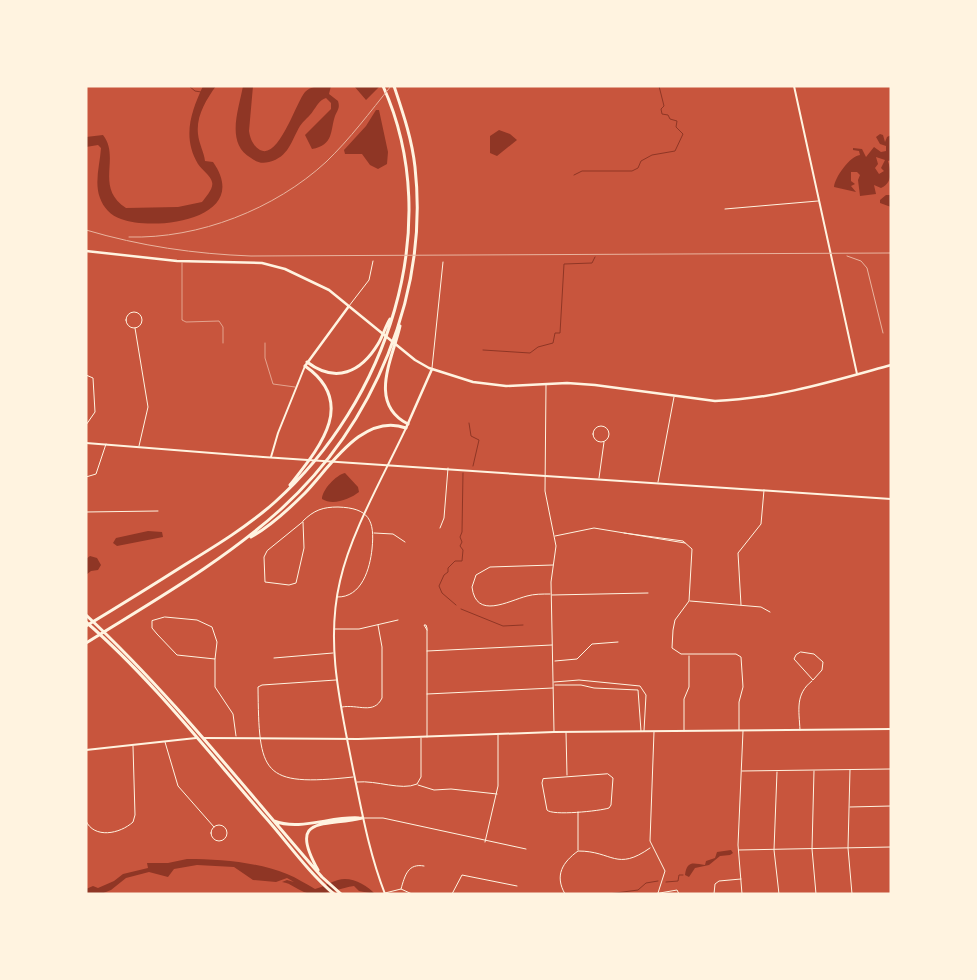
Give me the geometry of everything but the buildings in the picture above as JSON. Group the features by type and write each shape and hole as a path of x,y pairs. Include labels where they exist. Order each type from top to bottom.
{"highway":[{"path":"86,626 235,534 288,491 310,464 320,456 359,396 392,317 406,250 408,211 407,169 395,114 383,86"},
{"path":"86,643 206,568 246,539 287,503 323,465 367,400 395,339 414,250 416,174 410,140 394,86"},
{"path":"306,364 326,373 343,373 363,362 382,341"},
{"path":"391,350 385,377 385,392 393,412 407,426"},
{"path":"306,364 324,382 332,402 328,428 310,464"},
{"path":"246,539 287,510 352,442 371,430 389,426 407,426"},
{"path":"86,615 114,641 177,709 329,883 334,892"},
{"path":"86,622 105,638 176,714 324,885 340,894"},
{"path":"272,820 292,824 346,817 362,818"},
{"path":"322,877 306,844 308,831 312,827 324,823 362,818"}],"main road":[{"path":"794,86 857,374"},
{"path":"86,251 182,262 262,263 280,267 319,284 349,306 401,350 432,369 487,385 595,385 674,396 728,400 793,391 891,365"},
{"path":"271,457 272,449 306,364 349,306"},
{"path":"385,893 369,852 362,818 333,653 334,629 337,597 347,557 432,369"},
{"path":"86,443 891,498"},
{"path":"86,750 208,737 236,736 348,739 554,732 891,729"}],"street":[{"path":"725,209 818,201"},
{"path":"349,306 369,280 373,261"},
{"path":"432,369 444,262"},
{"path":"133,312 139,313 142,320 140,325 135,328 131,327 126,321 127,316 133,312"},
{"path":"135,328 148,408 139,447"},
{"path":"86,375 90,375 93,378 95,406 93,417 86,425"},
{"path":"546,384 546,501 556,551 551,594 554,661 554,732"},
{"path":"658,482 674,396"},
{"path":"599,478 604,442 608,439 609,432 606,428 598,427 594,431 594,436 599,442 604,442"},
{"path":"86,477 96,474 106,444"},
{"path":"440,528 444,518 448,468"},
{"path":"741,605 738,552 761,524 764,490"},
{"path":"303,522 304,548 296,583 288,585 265,582 264,557 266,551 318,509 350,508 366,515 371,522 374,533 367,575 353,592 343,597 337,597"},
{"path":"86,512 158,511"},
{"path":"554,536 588,528 662,541 686,543 693,552 689,601 674,623 672,646 678,653 689,655 736,654 741,657 744,687 739,702 739,731"},
{"path":"374,533 393,534 405,542"},
{"path":"553,565 490,568 476,575 472,587 477,600 483,605 491,606 527,596 551,594 648,593"},
{"path":"689,601 761,607 770,612"},
{"path":"215,659 177,655 152,628 152,621 165,617 175,617 205,623 212,627 215,633 215,659 215,687 233,714 236,736"},
{"path":"334,629 360,628 398,620"},
{"path":"342,707 373,708 379,706 382,698 382,647 378,625"},
{"path":"427,630 427,737"},
{"path":"554,661 577,658 592,644 618,642"},
{"path":"427,651 552,645"},
{"path":"274,658 333,653"},
{"path":"800,730 799,697 803,688 813,680 822,670 822,659 812,653 798,653 795,660 813,680"},
{"path":"684,731 684,699 689,687 689,655"},
{"path":"337,680 262,685 258,687 262,753 267,765 281,777 300,780 355,776"},
{"path":"554,684 568,680 630,683 643,688 646,695 643,731"},
{"path":"554,684 630,688 639,691"},
{"path":"427,694 554,688"},
{"path":"639,691 643,688"},
{"path":"639,691 643,731"},
{"path":"654,731 652,848 664,866 662,884 658,893"},
{"path":"742,731 738,850 742,894"},
{"path":"566,732 568,776"},
{"path":"485,842 497,794 498,734"},
{"path":"417,784 421,777 421,738"},
{"path":"165,742 178,786 214,827"},
{"path":"86,821 92,831 98,833 119,829 132,822 135,816 133,744"},
{"path":"741,771 891,769"},
{"path":"814,770 812,849 816,894"},
{"path":"850,770 848,848 852,894"},
{"path":"777,771 774,850 779,894"},
{"path":"608,774 613,778 611,805 609,808 578,812 553,814 547,810 543,789 544,779 608,774"},
{"path":"356,782 379,782 406,788 417,784 434,790 451,789 497,794"},
{"path":"849,807 891,806"},
{"path":"578,812 578,851"},
{"path":"362,818 383,818 485,842 526,849"},
{"path":"220,826 225,828 227,834 223,840 213,838 211,833 214,827 220,826"},
{"path":"738,850 891,847"},
{"path":"565,894 561,887 560,872 565,862 578,851 595,852 618,861 626,861 636,858 652,848"},
{"path":"402,889 409,869 416,865 424,866"},
{"path":"452,894 462,875 517,886"},
{"path":"714,894 715,884 718,881 740,879"},
{"path":"662,884 665,891"},
{"path":"385,893 402,889 412,894"},
{"path":"654,894 677,890 679,894"}],"lane":[{"path":"182,262 181,318 186,322 218,321 222,323 222,343"},
{"path":"265,343 265,358 273,384 296,387"}],"shaded area":[{"path":"203,86 216,86 200,115 198,134 205,161 213,162 222,181 220,197 210,209 195,217 176,222 136,223 114,216 103,205 98,192 97,179 101,148 98,145 86,147 86,137 103,135 110,153 109,182 111,191 126,208 178,207 202,202 211,190 212,182 193,154 189,134 192,115"},
{"path":"243,86 253,86 249,131 251,139 260,150 267,151 274,147 280,139 305,92 314,87 331,86 329,94 338,101 339,107 328,141 312,149 305,135 331,109 331,103 326,98 320,102 301,124 289,148 281,156 269,162 257,162 243,152 238,144 236,135 237,115"},
{"path":"354,86 379,86 379,87 366,100"},
{"path":"376,110 379,110 388,152 387,164 378,169 370,165 362,154 345,154 344,150 366,126"},
{"path":"499,130 510,134 517,140 497,156 490,153 490,136"},
{"path":"880,134 883,135 885,142 887,137 891,135 891,160 888,161 890,176 888,183 881,188 874,185 876,194 860,196 858,180 860,175 857,172 851,172 851,181 855,184 851,186 856,192 834,187 837,178 844,168 852,159 860,155 859,151 853,150 853,148 862,149 866,157 874,147 881,152 886,151 886,146 880,144 876,137","holes":["876,157 885,160 881,168 884,171 879,174 875,168 878,164"]},
{"path":"886,195 891,195 891,207 880,203 880,200"},
{"path":"345,473 358,487 359,492 336,502 322,499 324,491 330,483"},
{"path":"148,531 162,532 163,537 117,546 113,543 116,538"},
{"path":"90,556 97,558 101,565 98,570 91,571 86,575 86,559"},
{"path":"731,850 733,853 730,855 720,856 709,865 695,868 689,877 685,875 690,865 705,865 706,861 715,858 717,852"},
{"path":"187,859 251,864 291,876 315,889 338,880 348,879 368,887 375,894 359,891 354,886 313,894 301,891 282,882 287,880 294,882 287,878 276,882 253,880 234,867 197,865 174,869 168,877 149,872 126,878 111,890 101,894 86,894 86,889 93,886 98,888 114,881 123,874 148,868 147,863 168,863"}],"waterway":[{"path":"189,86 195,91 201,92"},
{"path":"574,175 582,171 632,171 638,168 641,161 652,155 675,151 683,134 676,127 677,121 670,119 668,115 662,114 661,109 664,106 659,86"},
{"path":"483,350 530,353 538,347 553,343 555,333 560,333 564,264 592,263 595,257"},
{"path":"469,423 471,436 479,440 473,466"},
{"path":"456,605 442,593 439,586 444,575 448,572 448,568 455,561 462,561 463,550 460,546 462,542 460,537 462,532 463,473"},
{"path":"461,609 503,626 523,625"},
{"path":"666,882 678,881 679,875 683,875"},
{"path":"608,894 638,890 646,883 658,881"}],"railway":[{"path":"129,237 182,233 209,227 235,218 284,194 306,179 335,153 391,86"},
{"path":"86,230 127,241 168,248 251,256 891,253"},
{"path":"847,256 861,261 867,268 883,333"}]}
